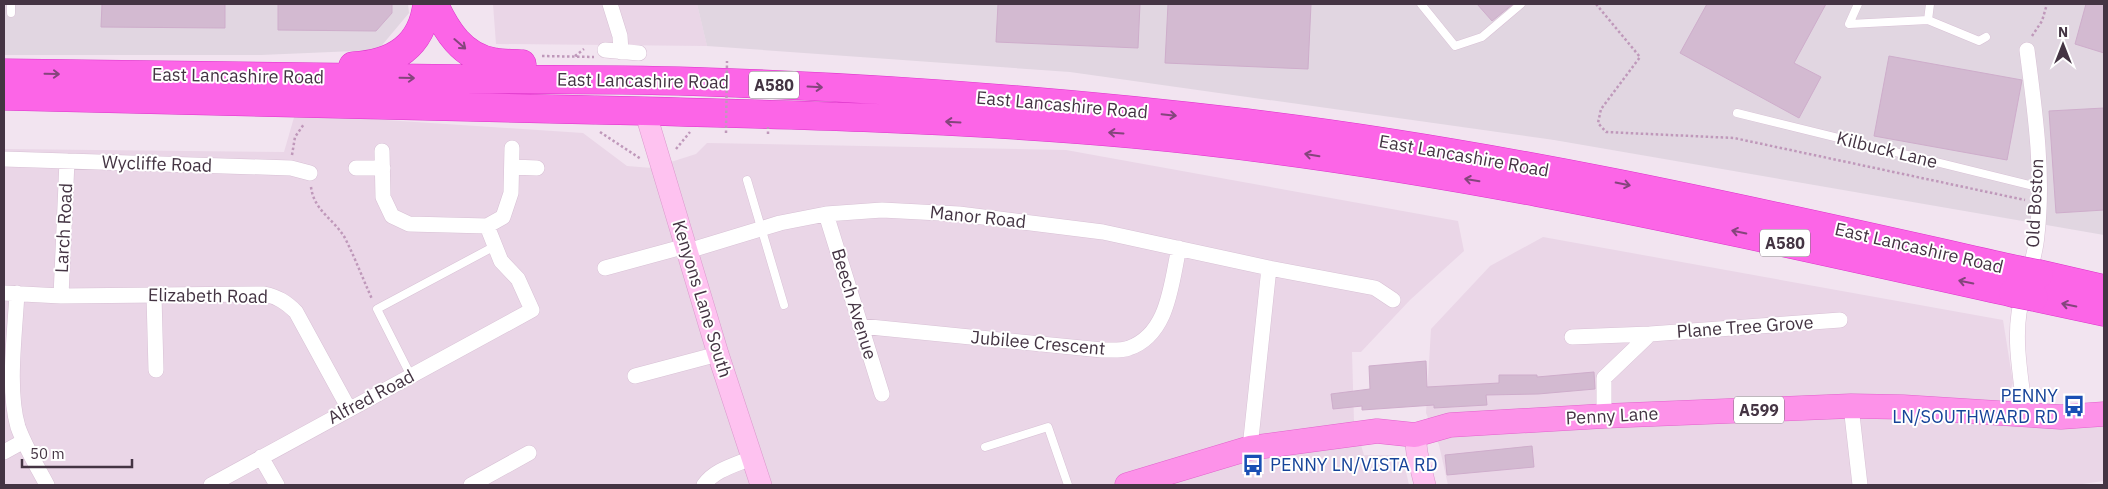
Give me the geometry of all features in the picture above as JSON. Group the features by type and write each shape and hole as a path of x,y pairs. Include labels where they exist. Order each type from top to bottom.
{"highway":[{"path":"190,76 374,65 397,55 417,37 425,20 427,4"},
{"path":"434,4 447,30 455,41 472,53 493,62 704,82"},
{"name":"East Lancashire Road","path":"4,73 704,82 938,94 1249,124 1361,139 1540,168 1748,210 2026,284 2104,312"},
{"name":"East Lancashire Road","path":"4,96 900,119 1132,134 1273,149 1520,188 2026,284 2104,288"}],"main road":[{"name":"Penny Lane","path":"1127,485 1250,448 1377,431 1415,435 1450,425 1604,416 1850,406 1903,407 2061,417 2104,414"}],"street":[{"path":"610,4 620,36 621,52"},
{"path":"605,50 639,53"},
{"name":"Old Boston","path":"2025,415 2017,336 2019,313 2037,237 2038,195 2036,120 2027,50"},
{"name":"Kenyons Lane South","path":"645,111 718,354 761,485"},
{"path":"382,151 383,197 392,216 409,224 488,226 503,217 511,193 512,148"},
{"name":"Wycliffe Road","path":"4,160 291,168 310,173"},
{"name":"Larch Road","path":"61,296 67,161"},
{"path":"512,167 537,168"},
{"path":"356,168 382,168"},
{"name":"Manor Road","path":"605,268 687,249 800,218 882,210 960,214 1088,230 1375,288 1393,300"},
{"name":"Beech Avenue","path":"826,214 882,394"},
{"path":"488,226 495,246"},
{"name":"Alfred Road","path":"211,485 532,310 518,279 501,261 495,246"},
{"name":"Jubilee Crescent","path":"860,326 1102,350 1129,348 1151,335 1164,312 1179,248"},
{"path":"1250,448 1269,268"},
{"path":"10,293 14,408 24,441 48,485"},
{"name":"Elizabeth Road","path":"10,293 61,296 264,294 286,302 296,312 349,409"},
{"path":"154,296 156,370"},
{"name":"Plane Tree Grove","path":"1572,337 1650,334 1840,320"},
{"path":"1604,416 1604,378 1650,334"},
{"path":"635,376 718,354"},
{"path":"1850,406 1860,485"},
{"path":"1415,435 1417,453 1425,485"},
{"path":"4,452 24,441"},
{"path":"470,485 529,453"},
{"path":"261,457 277,485"},
{"path":"704,485 710,477 751,458"}],"lane":[{"path":"11,13 12,4"},
{"path":"1421,4 1455,46 1482,37 1521,4"},
{"path":"1858,4 1849,24 1928,20 1979,41 1986,36"},
{"path":"1928,20 1930,4"},
{"name":"Kilbuck Lane","path":"1737,113 2038,195"},
{"path":"747,180 784,305"},
{"path":"411,376 377,309 495,246"},
{"path":"984,447 1048,426 1068,485"}],"path":[{"path":"1596,4 1640,57 1601,109 1598,123 1606,132 1734,138 2038,195"},
{"path":"2027,50 2028,43 2042,21 2047,4"},
{"path":"575,56 584,49"},
{"path":"726,133 727,61"},
{"path":"291,168 295,136 305,123"},
{"path":"724,128 732,131"},
{"path":"761,131 769,133 768,128"},
{"path":"671,156 693,129"},
{"path":"600,132 645,162"},
{"path":"310,173 312,195 317,207 344,237 377,309"}],"shaded area":[{"path":"4,4 408,4 409,13 378,50 261,55 4,55"},
{"path":"493,4 697,4 707,46 496,44"},
{"path":"697,4 2104,4 2104,235 1554,140 1070,72 707,46"},
{"path":"295,114 583,133 627,166 652,168 696,154 707,143 1066,150 1458,221 1464,251 1410,300 1361,352 1352,352 1354,422 1364,455 1394,455 1405,467 1409,485 4,485 4,149 284,152"},
{"path":"1543,237 2003,320 2013,383 1999,417 2104,420 2104,481 2075,485 1448,485 1439,445 1426,413 1431,329 1490,266"}],"building":[{"path":"102,4 225,4 225,28 101,27"},
{"path":"278,4 392,4 392,13 376,31 278,30"},
{"path":"998,4 1140,4 1138,48 996,42"},
{"path":"1168,4 1311,4 1308,69 1165,63"},
{"path":"1477,4 1513,4 1492,21"},
{"path":"1707,4 1826,4 1794,63 1821,77 1799,118 1680,53"},
{"path":"2086,4 2104,4 2104,53 2075,44"},
{"path":"1889,56 2022,80 2007,160 1874,136"},
{"path":"2104,108 2104,210 2056,213 2049,111"},
{"path":"1426,361 1427,387 1499,383 1499,375 1537,375 1537,377 1594,372 1595,389 1538,394 1486,395 1487,405 1434,408 1434,405 1362,410 1362,406 1333,409 1331,394 1370,389 1369,366"},
{"path":"1532,446 1534,467 1447,475 1445,455"}],"place":[{"name":"PENNY LN/SOUTHWARD RD","path":"2074,406"},
{"name":"PENNY LN/VISTA RD","path":"1253,465"}]}
